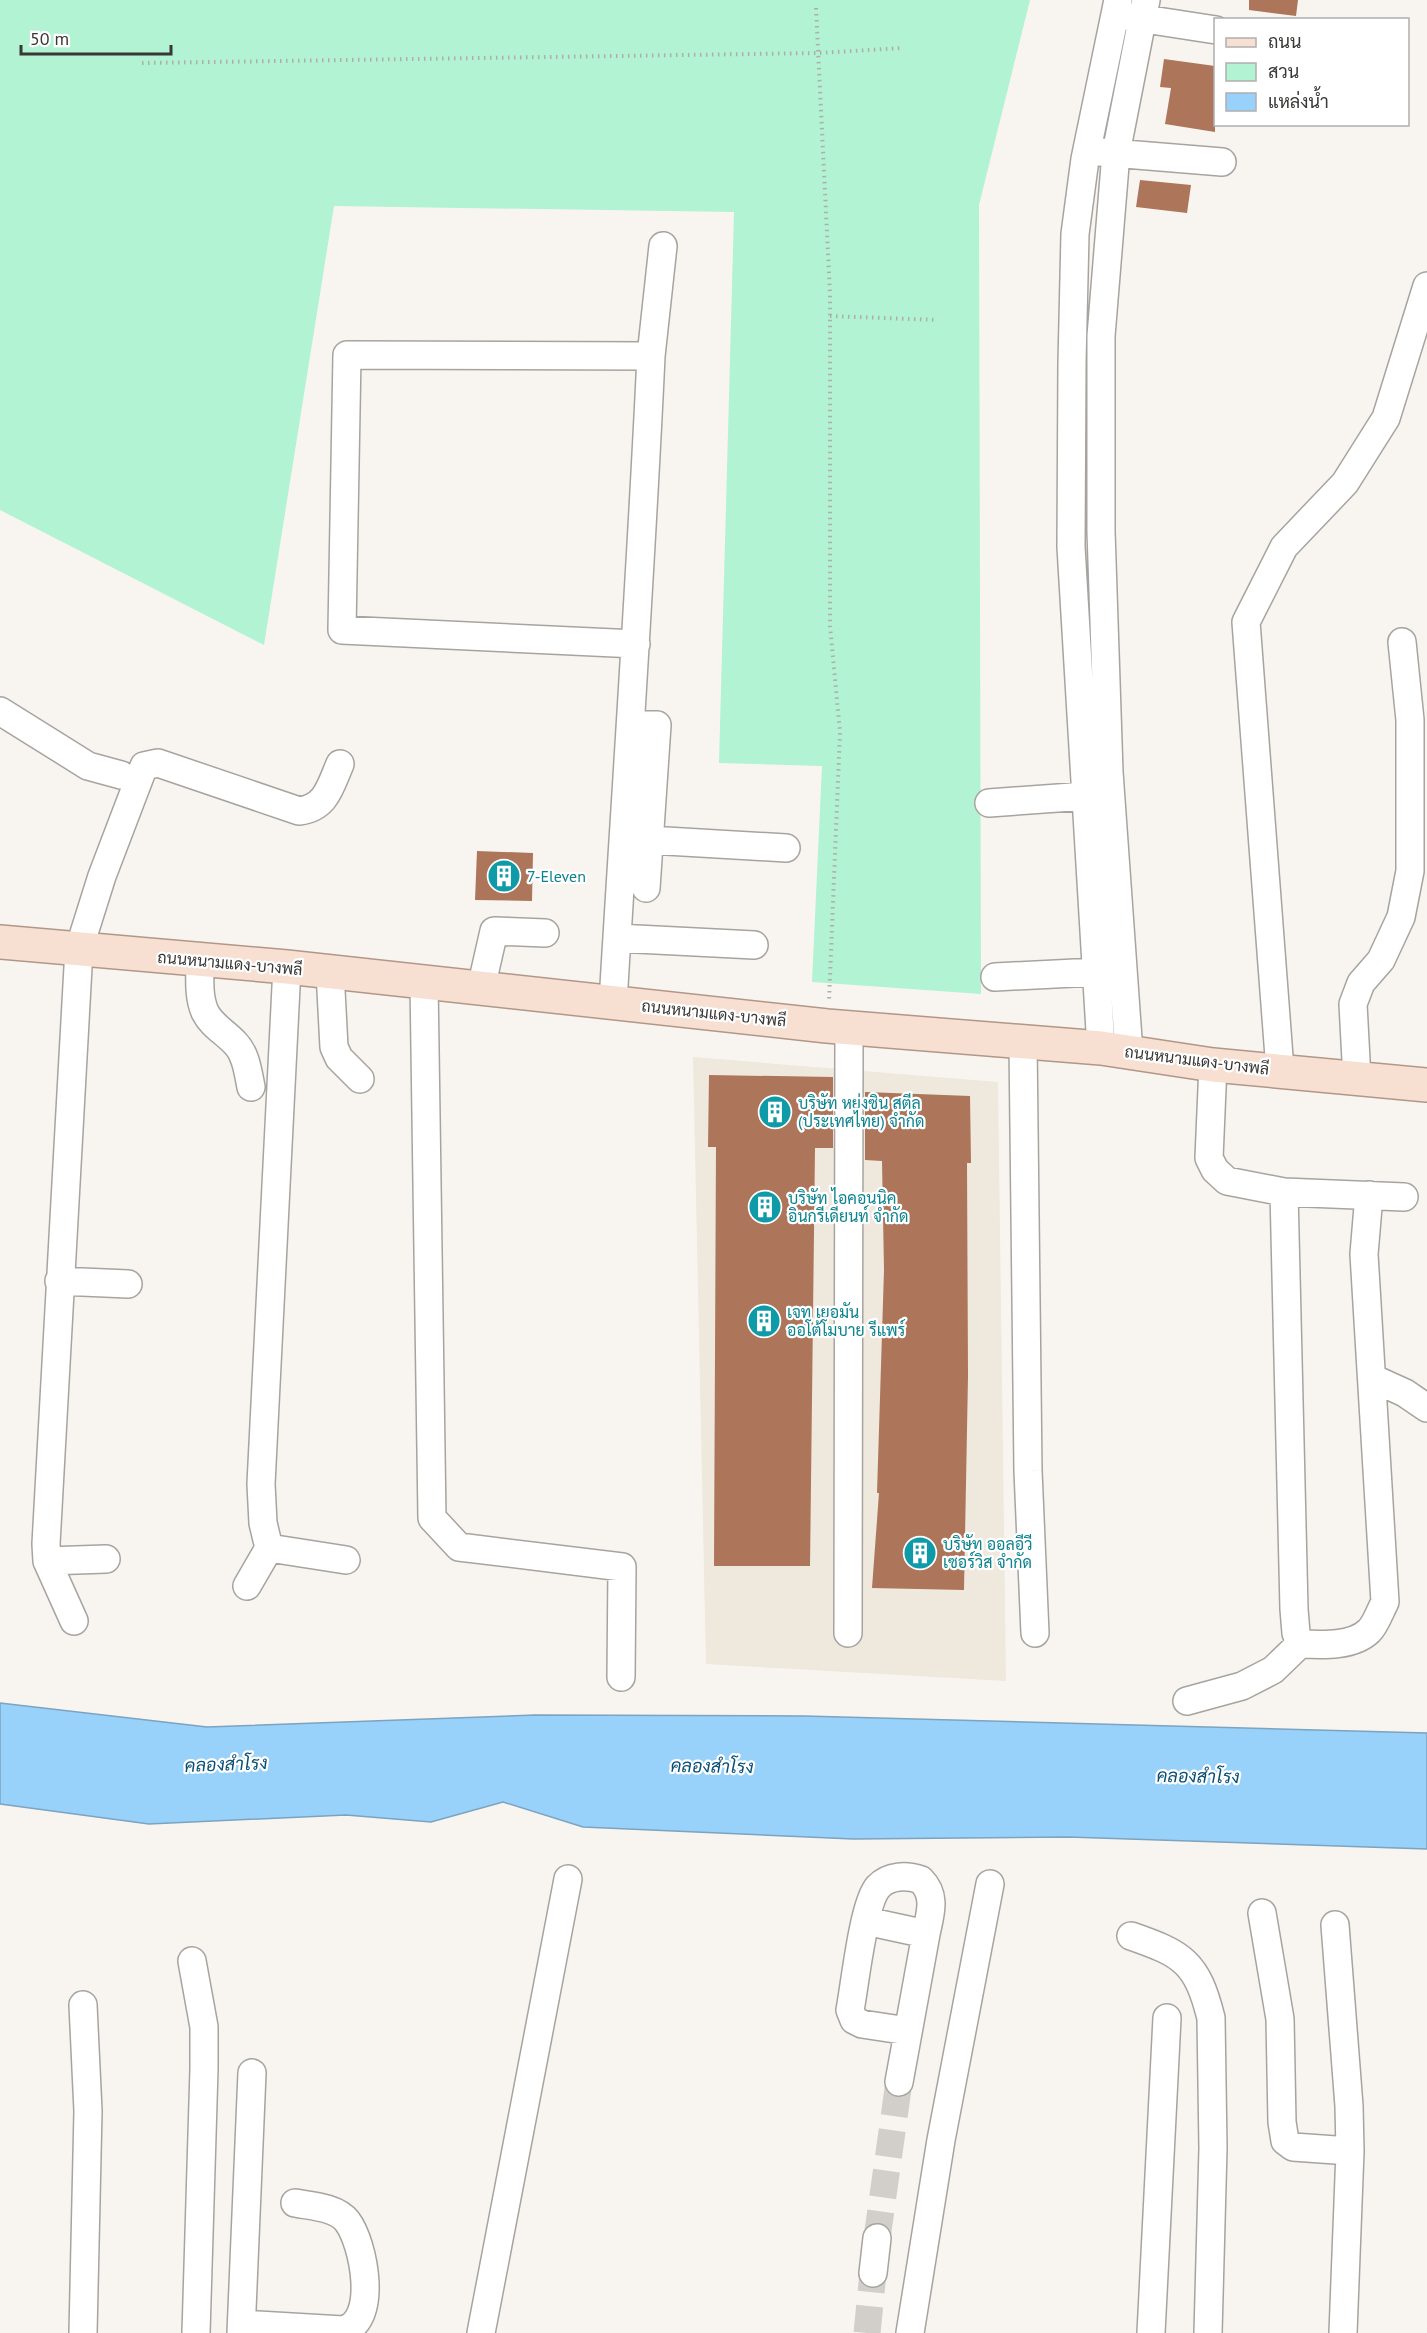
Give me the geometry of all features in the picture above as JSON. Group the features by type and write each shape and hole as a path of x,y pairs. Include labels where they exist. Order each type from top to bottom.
{"main road":[{"name":"ถนนหนามแดง-บางพลี","path":"0,942 330,972 838,1027 1115,1050 1213,1065 1427,1085"}],"street":[{"path":"1115,1050 1096,972 1071,524 1075,234 1087,151 1117,8 1144,9 1214,30"},
{"path":"1115,1050 1123,971 1109,772 1101,531 1101,336 1116,153 1144,9"},
{"path":"1087,151 1222,162"},
{"path":"613,1002 636,644 651,356 663,246"},
{"path":"1280,1070 1246,622 1284,547 1345,483 1386,418 1427,286"},
{"path":"636,644 342,630 347,355 651,356"},
{"path":"1357,1079 1353,1004 1361,983 1381,960 1401,917 1410,871 1410,720 1402,642"},
{"path":"0,711 88,766 121,775"},
{"path":"631,724 657,725 646,888"},
{"path":"74,1621 48,1561 45,1544 58,1281 79,949 102,876 144,766 158,763 299,811 311,810 320,804 327,795 339,764"},
{"path":"989,803 1086,796"},
{"path":"650,840 786,848"},
{"path":"481,988 494,932 545,933"},
{"path":"617,938 754,945"},
{"path":"200,960 200,995 204,1010 211,1022 237,1044 243,1055 251,1087"},
{"path":"247,1586 269,1548 263,1523 261,1484 287,968"},
{"path":"995,977 1123,971"},
{"path":"330,972 333,1047 339,1058 360,1079"},
{"path":"424,982 432,1518 459,1547 622,1567 621,1677"},
{"path":"838,1027 848,1633"},
{"path":"1023,1042 1028,1471 1035,1633"},
{"path":"1213,1065 1209,1158 1215,1170 1227,1181 1284,1192 1404,1197"},
{"path":"1284,1192 1294,1609 1296,1633 1300,1644"},
{"path":"1188,1701 1242,1686 1273,1670 1300,1644 1322,1645 1356,1640 1370,1630 1385,1602 1364,1254 1369,1195"},
{"path":"58,1281 128,1284"},
{"path":"1372,1378 1427,1408"},
{"path":"269,1548 346,1560"},
{"path":"48,1561 106,1559"},
{"path":"899,2082 932,1897 921,1880 912,1877 897,1877 876,1888 866,1921 850,2010 854,2020 862,2024 908,2031"},
{"path":"481,2333 568,1879"},
{"path":"910,2333 941,2140 990,1884"},
{"path":"1262,1913 1280,2019 1283,2053 1282,2122 1285,2141 1293,2147 1350,2151"},
{"path":"866,1921 926,1934"},
{"path":"1335,1925 1341,1979 1350,2151 1343,2333"},
{"path":"1131,1936 1165,1948 1183,1958 1206,1998 1211,2018 1213,2148 1208,2333"},
{"path":"192,1961 204,2027 196,2333"},
{"path":"83,2005 88,2134 83,2333"},
{"path":"1151,2333 1167,2018"},
{"path":"252,2073 242,2328 343,2331 351,2328 358,2321 366,2290 365,2274 356,2239 347,2221 337,2213 295,2203"},
{"path":"873,2273 877,2238"}],"path":[{"path":"816,8 830,316 830,626 840,732 838,1027"},
{"path":"142,63 818,53 903,48"},
{"path":"830,316 938,320"}],"shaded area":[{"path":"693,1057 998,1082 1006,1681 706,1664"}],"green space":[{"path":"0,0 1030,0 979,205 981,994 812,982 822,766 719,763 734,212 334,206 264,645 0,510"}],"water":[{"name":"คลองสำโรง","path":"0,1703 207,1727 535,1715 804,1716 1427,1733 1427,1849 1068,1837 853,1839 583,1827 503,1802 431,1822 346,1815 149,1824 0,1804"}],"building":[{"path":"1249,0 1298,0 1296,16 1249,10"},
{"path":"1164,59 1214,66 1215,132 1165,124 1171,88 1160,87"},
{"path":"1140,180 1191,185 1187,213 1136,207"},
{"name":"7-Eleven","path":"477,851 533,853 532,901 475,900"},
{"path":"709,1075 833,1077 833,1148 815,1148 810,1566 714,1566 716,1147 708,1147"},
{"path":"865,1092 970,1096 971,1163 967,1163 968,1376 964,1590 872,1588 879,1493 877,1493 884,1270 882,1161 865,1160"}],"tunnel":[{"path":"877,2238 899,2082"},
{"path":"867,2333 873,2273"}],"place":[{"name":"7-Eleven","path":"504,876"},
{"name":"บริษัท หย่งซิน สตีล (ประเทศไทย) จํากัด","path":"775,1112"},
{"name":"บริษัท ไอคอนนิค อินกรีเดียนท์ จำกัด","path":"765,1207"},
{"name":"เจท เยอมัน ออโต้โมบาย รีแพร์","path":"764,1321"},
{"name":"บริษัท ออลอีวี เซอร์วิส จำกัด","path":"920,1553"}]}
